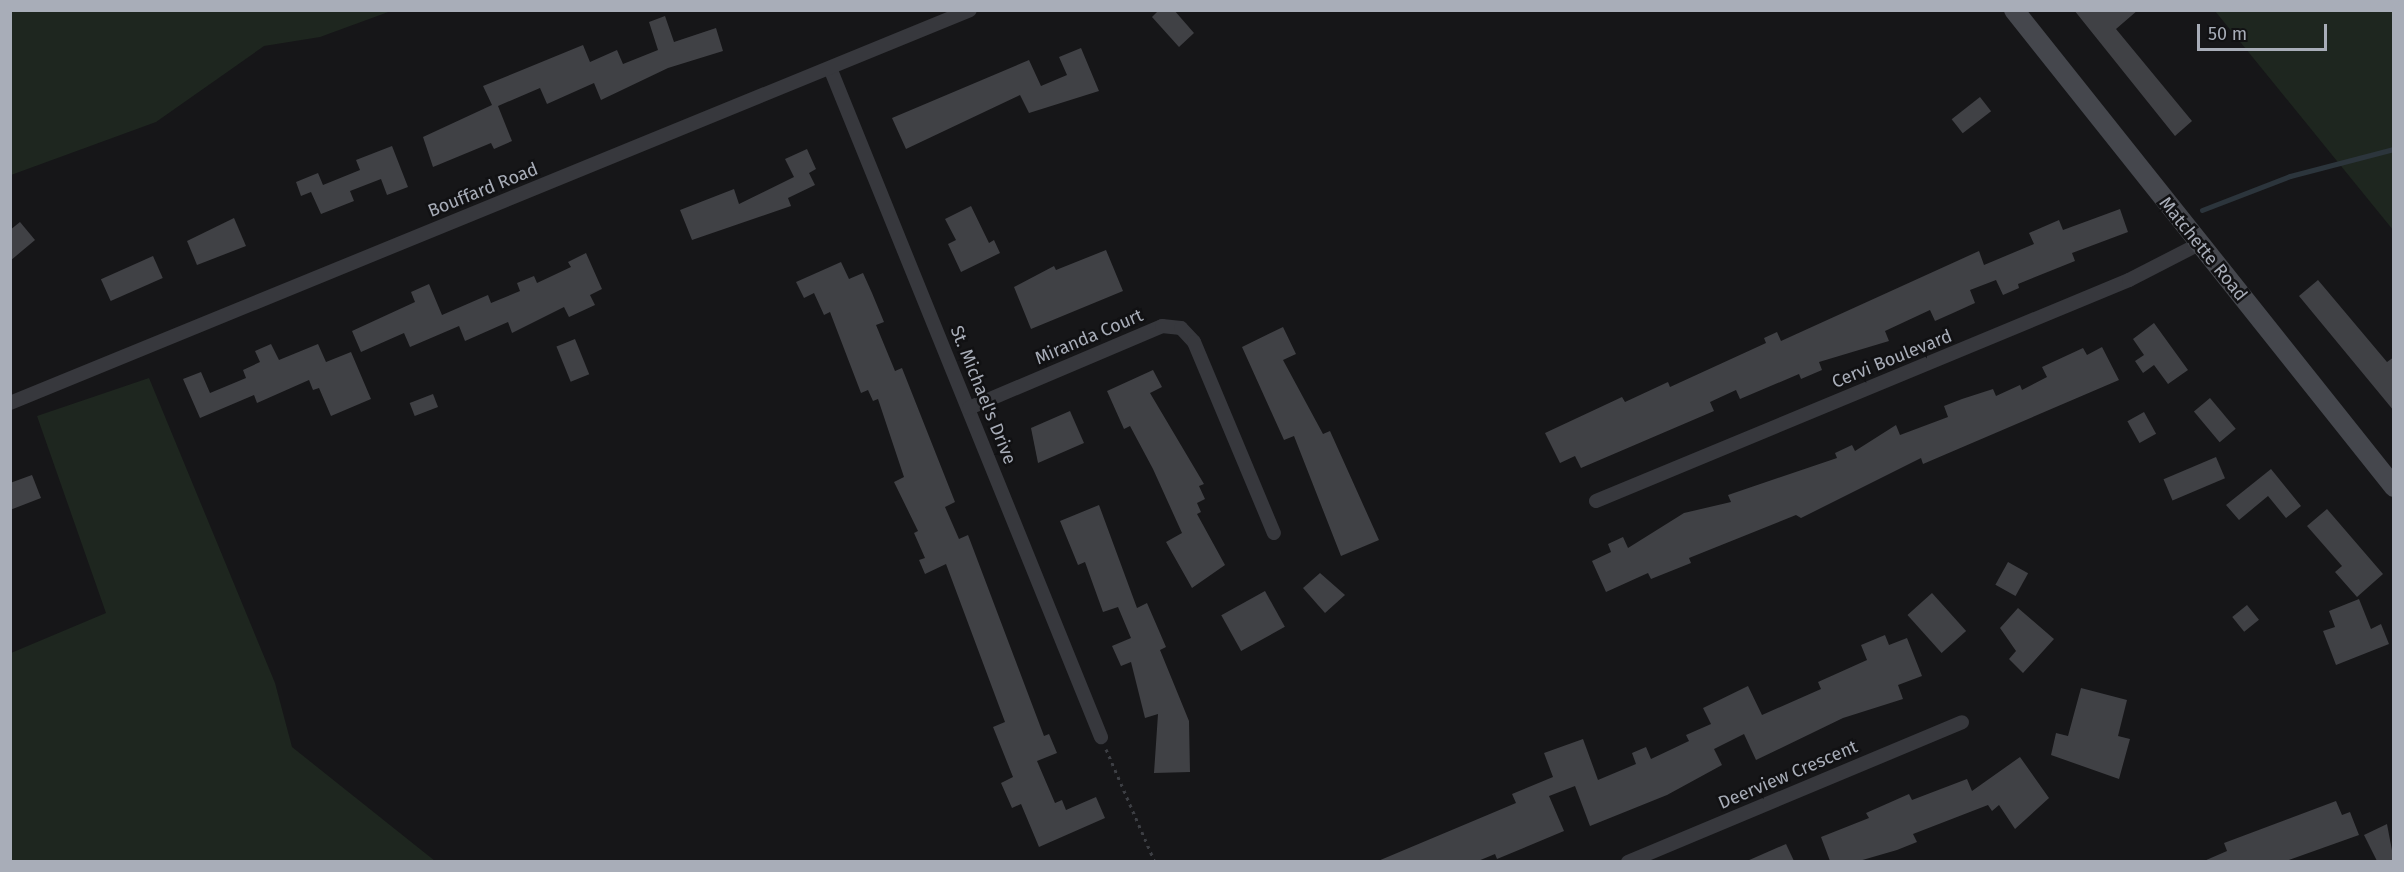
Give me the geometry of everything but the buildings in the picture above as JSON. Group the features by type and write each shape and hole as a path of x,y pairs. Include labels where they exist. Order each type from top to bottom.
{"street":[{"name":"Bouffard Road","path":"10,404 970,10"},
{"name":"Matchette Road","path":"2014,10 2394,487"},
{"name":"St. Michael's Drive","path":"830,68 1101,737"},
{"name":"Cervi Boulevard","path":"1596,501 2129,280 2199,244"},
{"name":"Miranda Court","path":"969,408 1162,326 1181,328 1194,342 1274,533"},
{"name":"Deerview Crescent","path":"1628,861 1962,722"}],"path":[{"path":"1101,737 1155,861"}],"shaded area":[{"path":"11,10 391,11 320,37 264,46 156,122 11,175"},
{"path":"2215,11 2393,11 2393,230"},
{"path":"149,378 275,683 292,747 435,861 11,861 11,653 106,613 37,416"}],"waterway":[{"path":"2202,210 2290,176 2394,149"}]}
